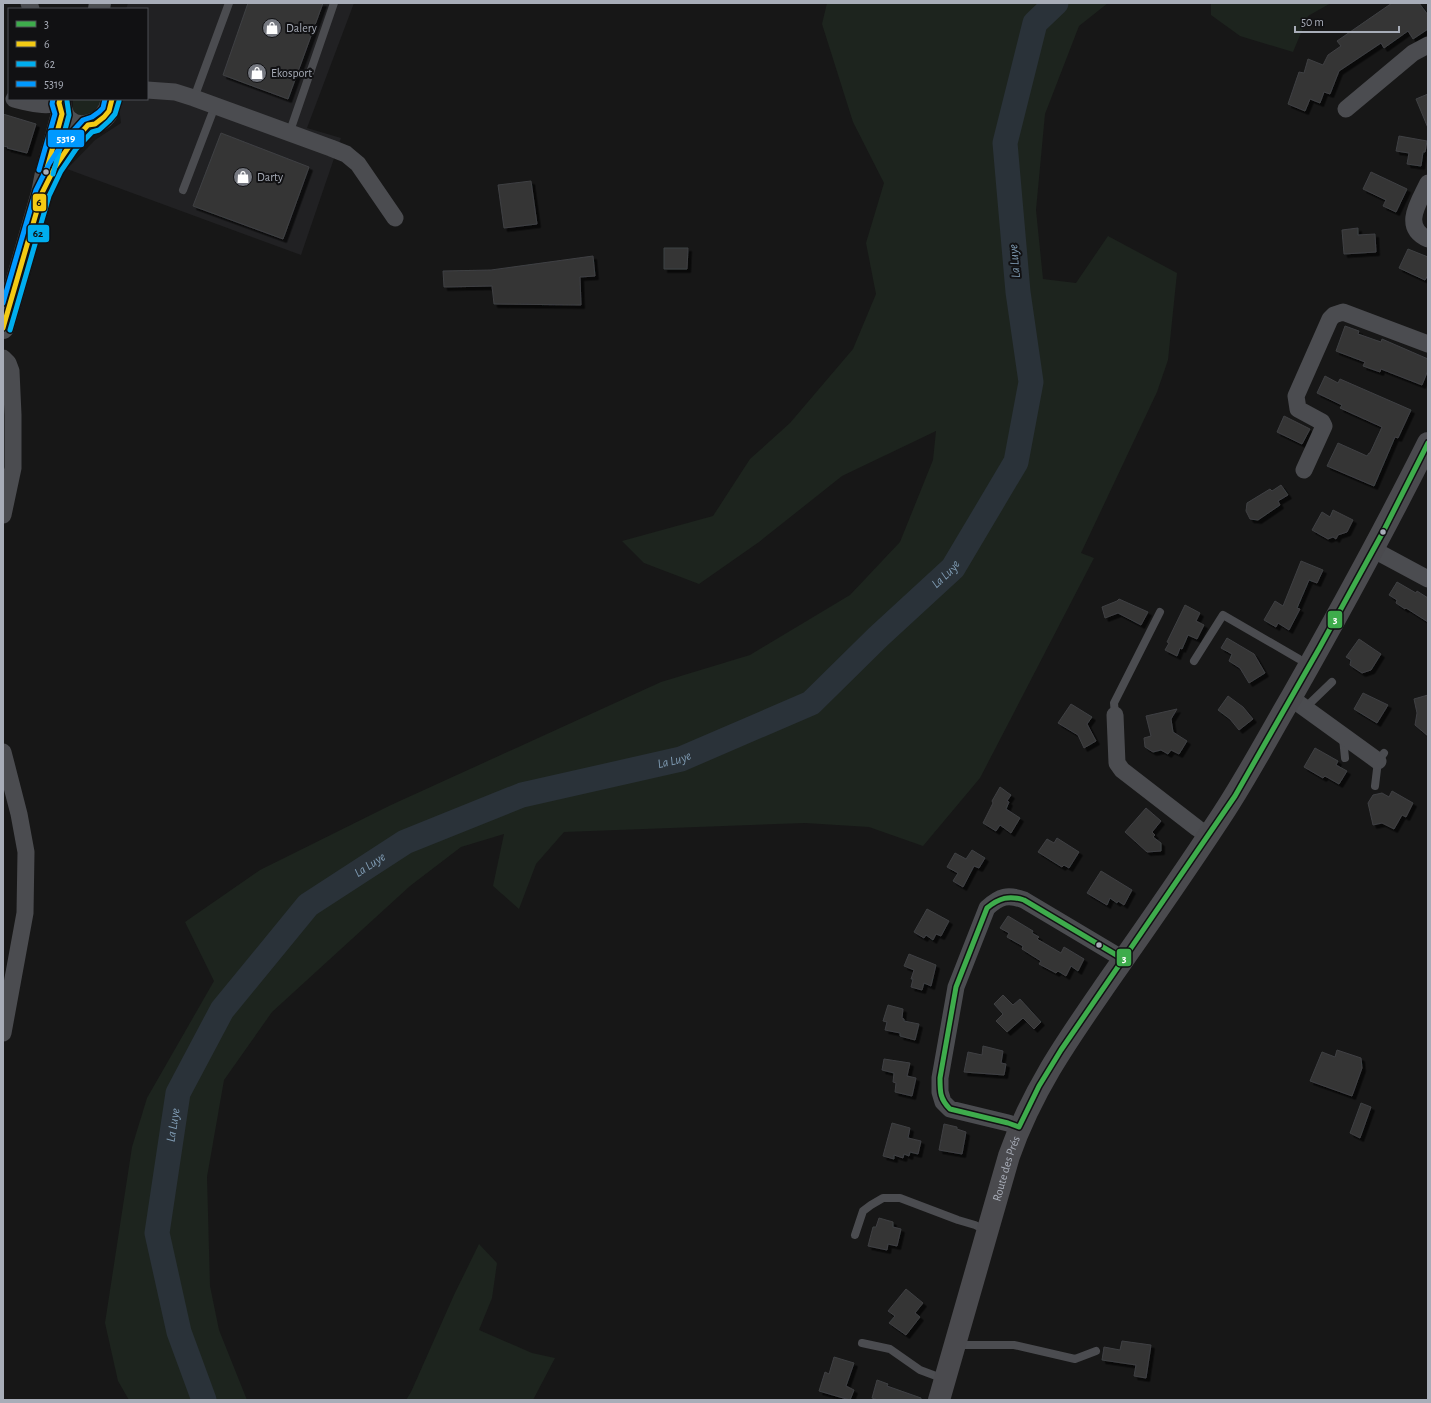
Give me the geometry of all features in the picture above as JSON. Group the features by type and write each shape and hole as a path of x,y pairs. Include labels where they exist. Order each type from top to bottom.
{"main road":[{"path":"61,105 70,123 75,125 88,125 95,124 104,117 109,111 112,100"},
{"path":"3,328 42,193 61,105"},
{"path":"42,193 55,167 70,145 88,125"}],"street":[{"path":"1346,109 1413,53 1428,45"},
{"path":"148,90 175,92 194,98 346,154 358,164 395,218"},
{"path":"26,100 43,105 61,105"},
{"path":"1428,183 1414,212 1413,220 1416,229 1421,236 1428,239"},
{"path":"1304,470 1324,426 1322,422 1298,409 1296,396 1330,319 1334,315 1343,312 1428,344"},
{"path":"3,358 8,363 11,371 13,438 13,468 3,514"},
{"path":"3,460 13,438"},
{"name":"Route des Prés","path":"942,1390 1009,1156 1019,1127 1039,1086 1061,1050 1209,836 1242,784 1298,703 1428,443"},
{"path":"1374,550 1428,579"},
{"path":"1298,703 1342,735 1381,757"},
{"path":"1115,715 1117,763 1122,770 1209,836"},
{"path":"3,752 19,814 26,852 25,913 3,1034"},
{"path":"1019,1127 950,1109 943,1102 940,1092 940,1078 956,987 987,908 994,901 1004,896 1024,900 1124,959"}],"lane":[{"path":"194,98 229,3"},
{"path":"289,134 334,3"},
{"path":"183,190 215,106"},
{"path":"1115,715 1114,703 1160,612"},
{"path":"1194,662 1223,615 1299,660"},
{"path":"1298,703 1332,682"},
{"path":"1342,735 1345,758"},
{"path":"1375,786 1381,757"},
{"path":"854,1235 863,1211 882,1198 900,1198 975,1225 987,1231"},
{"path":"862,1343 890,1349 920,1370 942,1390"},
{"path":"955,1345 1014,1345 1075,1359 1096,1351"}],"shaded area":[{"path":"128,3 354,3 307,128 341,138 301,255 67,169 95,140 121,123 118,100 148,100 148,8 126,8"},
{"path":"827,3 1108,3 1079,26 1045,114 1036,210 1043,279 1076,283 1108,236 1177,273 1168,360 1157,392 1081,553 1094,558 980,778 923,846 869,827 805,823 564,832 536,864 519,909 493,886 504,834 461,847 410,886 272,1012 224,1080 207,1177 210,1286 219,1330 247,1400 129,1400 118,1381 105,1323 132,1147 147,1098 214,981 185,922 260,870 391,805 661,682 750,655 850,595 900,542 933,460 936,431 842,476 759,542 699,584 644,563 622,541 713,516 750,459 790,423 853,349 876,294 866,243 884,183 853,122 822,24"},
{"path":"1211,3 1331,3 1308,16 1293,52 1240,36 1211,15"},
{"path":"73,100 102,100 90,114 82,116 73,110"},
{"path":"479,1244 497,1263 492,1298 479,1330 532,1353 555,1358 533,1400 406,1400 411,1392 454,1295"}],"building":[{"path":"248,3 323,3 288,99 223,75"},
{"path":"1392,3 1419,3 1428,15 1428,29 1413,39 1408,31 1384,48 1381,43 1339,71 1330,94 1324,92 1320,103 1310,99 1305,111 1288,104 1299,72 1304,73 1308,59 1323,65 1328,55 1341,46 1337,41"},
{"path":"1428,94 1428,128 1416,99"},
{"path":"3,114 36,124 27,153 3,146"},
{"path":"221,133 309,167 283,239 193,206"},
{"path":"1399,136 1427,141 1425,152 1423,152 1421,166 1407,164 1409,153 1396,151"},
{"path":"1371,172 1407,189 1396,212 1383,206 1386,200 1363,189"},
{"path":"531,181 537,224 504,228 498,185"},
{"path":"1358,228 1358,235 1375,234 1376,252 1344,254 1342,230"},
{"path":"664,248 688,248 687,269 664,269"},
{"path":"1408,249 1428,257 1428,275 1425,280 1399,268"},
{"path":"593,256 595,276 580,277 581,305 494,304 492,286 444,287 443,271 491,270"},
{"path":"1345,326 1359,331 1358,334 1381,342 1382,339 1428,359 1428,370 1422,385 1381,369 1380,372 1363,366 1365,362 1336,351"},
{"path":"1325,376 1338,383 1340,379 1411,410 1398,438 1395,437 1374,486 1327,466 1338,443 1367,456 1370,453 1382,427 1340,408 1342,405 1317,393"},
{"path":"1284,416 1310,429 1302,444 1277,432"},
{"path":"1281,485 1288,495 1278,501 1280,505 1258,520 1250,519 1246,511 1247,503 1270,489 1272,491"},
{"path":"1333,510 1353,520 1347,532 1338,535 1336,539 1333,537 1328,539 1312,530 1322,512 1330,517"},
{"path":"1301,561 1323,570 1317,583 1309,580 1297,608 1300,609 1289,630 1278,623 1276,627 1264,620 1275,601 1283,606"},
{"path":"1397,582 1428,598 1428,622 1396,603 1397,600 1389,595"},
{"path":"1119,599 1148,612 1141,625 1118,613 1105,618 1102,607"},
{"path":"1185,605 1200,613 1196,621 1204,625 1197,639 1188,635 1177,656 1165,650 1169,643 1167,642"},
{"path":"1227,638 1254,654 1265,673 1249,683 1240,668 1229,661 1232,654 1221,648"},
{"path":"1359,639 1381,654 1371,670 1362,673 1350,665 1351,660 1346,657"},
{"path":"1363,693 1388,705 1377,723 1354,709"},
{"path":"1428,695 1428,736 1415,725 1417,713 1414,699"},
{"path":"1228,696 1243,707 1253,719 1239,730 1230,719 1218,710"},
{"path":"1071,704 1092,717 1087,724 1096,741 1084,748 1078,735 1058,723"},
{"path":"1177,709 1171,719 1173,732 1187,741 1179,754 1171,750 1168,754 1161,750 1153,752 1145,747 1144,738 1151,736 1146,716"},
{"path":"1315,748 1338,761 1336,765 1347,771 1339,784 1325,776 1323,778 1304,767"},
{"path":"1000,787 1011,795 1007,801 1009,802 1006,809 1020,818 1011,833 1000,825 996,831 983,823 993,803 992,801"},
{"path":"1392,791 1413,803 1406,817 1402,815 1394,829 1382,823 1373,825 1368,803 1373,795 1382,793 1389,797"},
{"path":"1146,808 1161,821 1152,832 1155,835 1153,837 1161,843 1161,851 1147,852 1125,832"},
{"path":"1057,838 1079,852 1069,868 1064,865 1062,867 1038,852 1047,839 1054,843"},
{"path":"972,850 985,858 979,868 974,866 963,887 953,881 958,873 947,867 955,853 966,859"},
{"path":"1101,871 1132,890 1124,905 1118,901 1117,903 1110,898 1107,905 1087,893"},
{"path":"927,909 949,921 941,936 936,934 933,940 926,935 924,938 914,932"},
{"path":"1008,916 1033,931 1032,933 1039,937 1037,939 1061,953 1064,947 1084,959 1078,971 1071,966 1066,976 1058,971 1056,973 1039,964 1041,961 1022,949 1023,946 1007,937 1009,933 1000,928"},
{"path":"909,954 936,965 931,986 924,983 922,990 911,987 913,979 911,979 914,970 904,966"},
{"path":"1003,995 1013,1005 1020,999 1041,1022 1034,1029 1023,1018 1007,1032 996,1021 1003,1014 994,1004"},
{"path":"888,1005 903,1009 902,1018 904,1021 919,1024 915,1040 900,1036 900,1033 885,1030 887,1022 883,1021"},
{"path":"983,1046 1003,1051 1001,1063 1006,1064 1004,1075 964,1072 968,1052 982,1055"},
{"path":"1337,1050 1361,1058 1362,1068 1352,1096 1310,1081 1322,1052 1335,1057"},
{"path":"884,1059 910,1063 907,1076 916,1078 912,1096 895,1092 896,1083 893,1082 894,1073 882,1070"},
{"path":"1361,1103 1371,1107 1360,1138 1350,1133"},
{"path":"892,1123 910,1128 908,1138 921,1141 918,1154 910,1152 909,1156 904,1154 903,1158 894,1155 894,1159 883,1156"},
{"path":"944,1124 957,1127 957,1129 966,1132 962,1154 939,1150"},
{"path":"879,1218 893,1222 893,1227 901,1229 897,1246 888,1244 887,1250 868,1246 873,1227 876,1227"},
{"path":"906,1289 923,1303 915,1313 920,1317 906,1335 889,1323 895,1316 888,1311"},
{"path":"1122,1341 1151,1345 1146,1378 1134,1376 1136,1365 1102,1360 1104,1347 1120,1350"},
{"path":"834,1357 854,1363 846,1386 854,1390 850,1400 819,1391 825,1372 829,1374"},
{"path":"877,1380 888,1384 887,1386 921,1398 921,1400 878,1400 872,1398"}],"waterway":[{"name":"La Luye","path":"204,1400 179,1332 157,1233 178,1093 222,1010 308,905 405,842 522,795 681,759 811,703 878,637 953,568 1016,462 1031,382 1018,292 1005,143 1035,23 1056,3"}],"transit line":[{"name":"5319","path":"39,170 55,114 52,104 53,100"},
{"name":"6","path":"46,172 62,114 59,103 60,100"},
{"name":"5319","path":"3,303 36,190 49,164 64,141 83,120 92,117 103,108 105,100"},
{"name":"6","path":"3,328 42,193 55,167 70,145 88,125 95,124 104,117 109,111 112,100"},
{"name":"62","path":"53,174 69,115 67,101"},
{"name":"62","path":"10,330 49,196 61,171 76,149 92,132 99,130 109,121 115,114 119,101"},
{"name":"3","path":"1019,1127 1039,1086 1061,1050 1235,796 1320,647 1383,532 1428,443"},
{"name":"3","path":"1019,1127 950,1109 942,1098 940,1078 956,987 987,908 1004,898 1019,898 1123,959"}],"place":[{"name":"Dalery","path":"272,28"},
{"name":"Ekosport","path":"257,73"},
{"name":"Darty","path":"243,177"}]}
